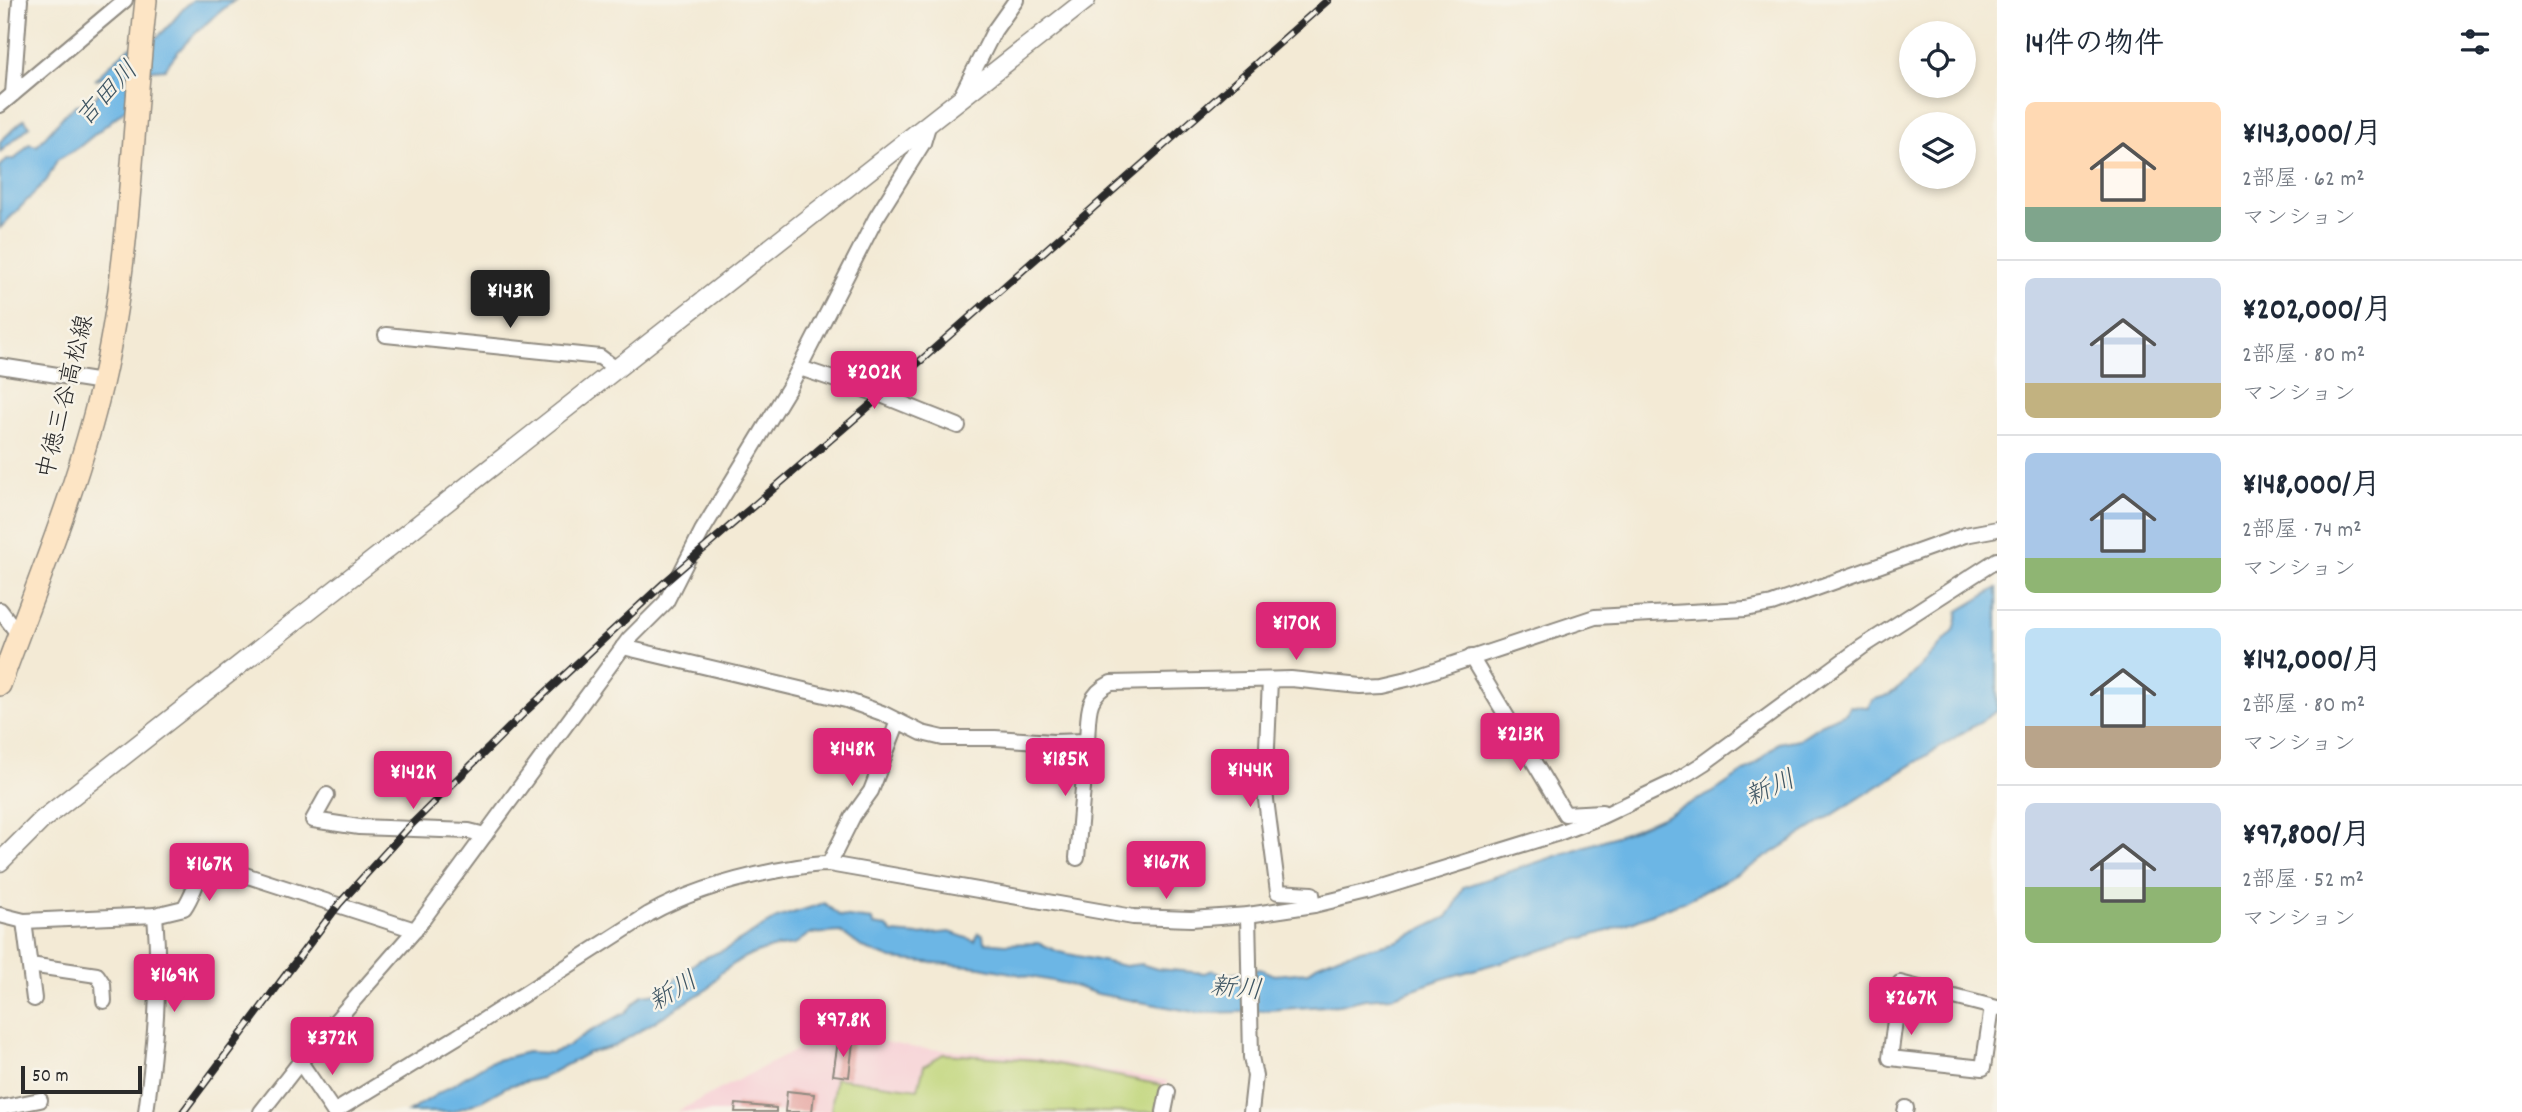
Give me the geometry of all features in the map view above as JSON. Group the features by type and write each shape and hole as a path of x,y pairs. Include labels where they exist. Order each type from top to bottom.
{"main road":[{"name":"中徳三谷高松線","path":"0,685 84,452 102,382 118,294 146,2"}],"street":[{"path":"13,94 20,0"},
{"path":"0,106 125,0"},
{"path":"959,99 994,31 1016,0"},
{"path":"0,862 42,820 1086,0"},
{"path":"261,1112 300,1062 415,930 623,648 666,602 702,531 800,368 877,218 923,143 929,123"},
{"path":"386,335 600,357 615,369"},
{"path":"0,366 102,382"},
{"path":"800,368 881,395 958,426"},
{"path":"1077,858 1089,707 1097,690 1111,683 1291,679 1359,686 1381,685 1411,678 1595,617 1772,604 1965,535 1997,529"},
{"path":"300,1062 334,1112 674,900 743,877 792,868 829,864 1132,917 1191,919 1248,915 1314,905 1368,892 1556,834 1613,812 1674,782 1862,647 1997,560"},
{"path":"0,610 19,635"},
{"path":"623,648 846,700 922,733 943,738 1087,741"},
{"path":"1471,657 1565,814 1613,812"},
{"path":"1270,680 1265,792 1278,892 1312,894 1314,905"},
{"path":"829,864 853,816 871,791 898,721"},
{"path":"327,795 313,820 359,827 469,831 485,835"},
{"path":"0,915 24,921 155,915 184,908 207,865 415,930"},
{"path":"146,1112 158,995 159,962 155,915"},
{"path":"1248,915 1251,1057 1255,1076 1251,1112"},
{"path":"24,921 34,999"},
{"path":"30,965 97,975 103,984 104,1001"},
{"path":"1900,983 1995,1007 1983,1068 1891,1058 1900,983"},
{"path":"1164,1112 1168,1092"},
{"path":"0,1108 40,1100"}],"shaded area":[{"path":"864,1038 916,1048 1023,1055 1167,1081 1161,1112 676,1112 804,1046 832,1040"}],"green space":[{"path":"943,1054 1037,1060 1162,1085 1156,1112 831,1112 835,1078 918,1089 924,1066"}],"water":[{"name":"吉田川","path":"193,0 235,0 197,32 165,69 152,70 132,84 127,108 78,148 57,160 47,180 0,228 0,167 7,159 15,159 29,144 37,146 76,105 92,102 114,74 95,80 133,46 158,36"},
{"path":"24,119 30,126 0,152 0,142"},
{"name":"新川","path":"1997,588 1997,711 1747,869 1687,900 1611,930 1442,979 1391,997 1339,1005 1199,1013 1098,994 1067,984 981,967 892,959 863,948 841,932 809,934 794,945 771,948 745,957 720,973 709,988 615,1046 588,1053 542,1078 508,1086 481,1101 452,1112 408,1112 490,1062 527,1052 552,1053 570,1045 625,1013 642,995 658,993 699,960 726,949 777,918 824,903 840,916 872,920 873,925 887,927 893,933 919,935 950,932 975,941 978,933 983,935 984,942 1039,943 1059,952 1125,966 1141,964 1157,969 1205,973 1213,970 1225,977 1233,973 1260,969 1274,975 1309,972 1316,965 1340,955 1398,941 1447,917 1463,887 1628,832 1664,816 1712,793 1754,765 1778,743 1799,739 1825,722 1846,713 1850,706 1868,707 1872,700 1889,695 1907,680 1954,631 1959,611"}],"building":[{"path":"838,1041 853,1042 849,1077 833,1075"},
{"path":"787,1091 814,1094 812,1112 785,1112"},
{"path":"736,1104 776,1108 776,1112 735,1112"}],"railway":[{"path":"183,1112 339,904 407,829 527,710 664,583 874,402 1328,0"}]}
